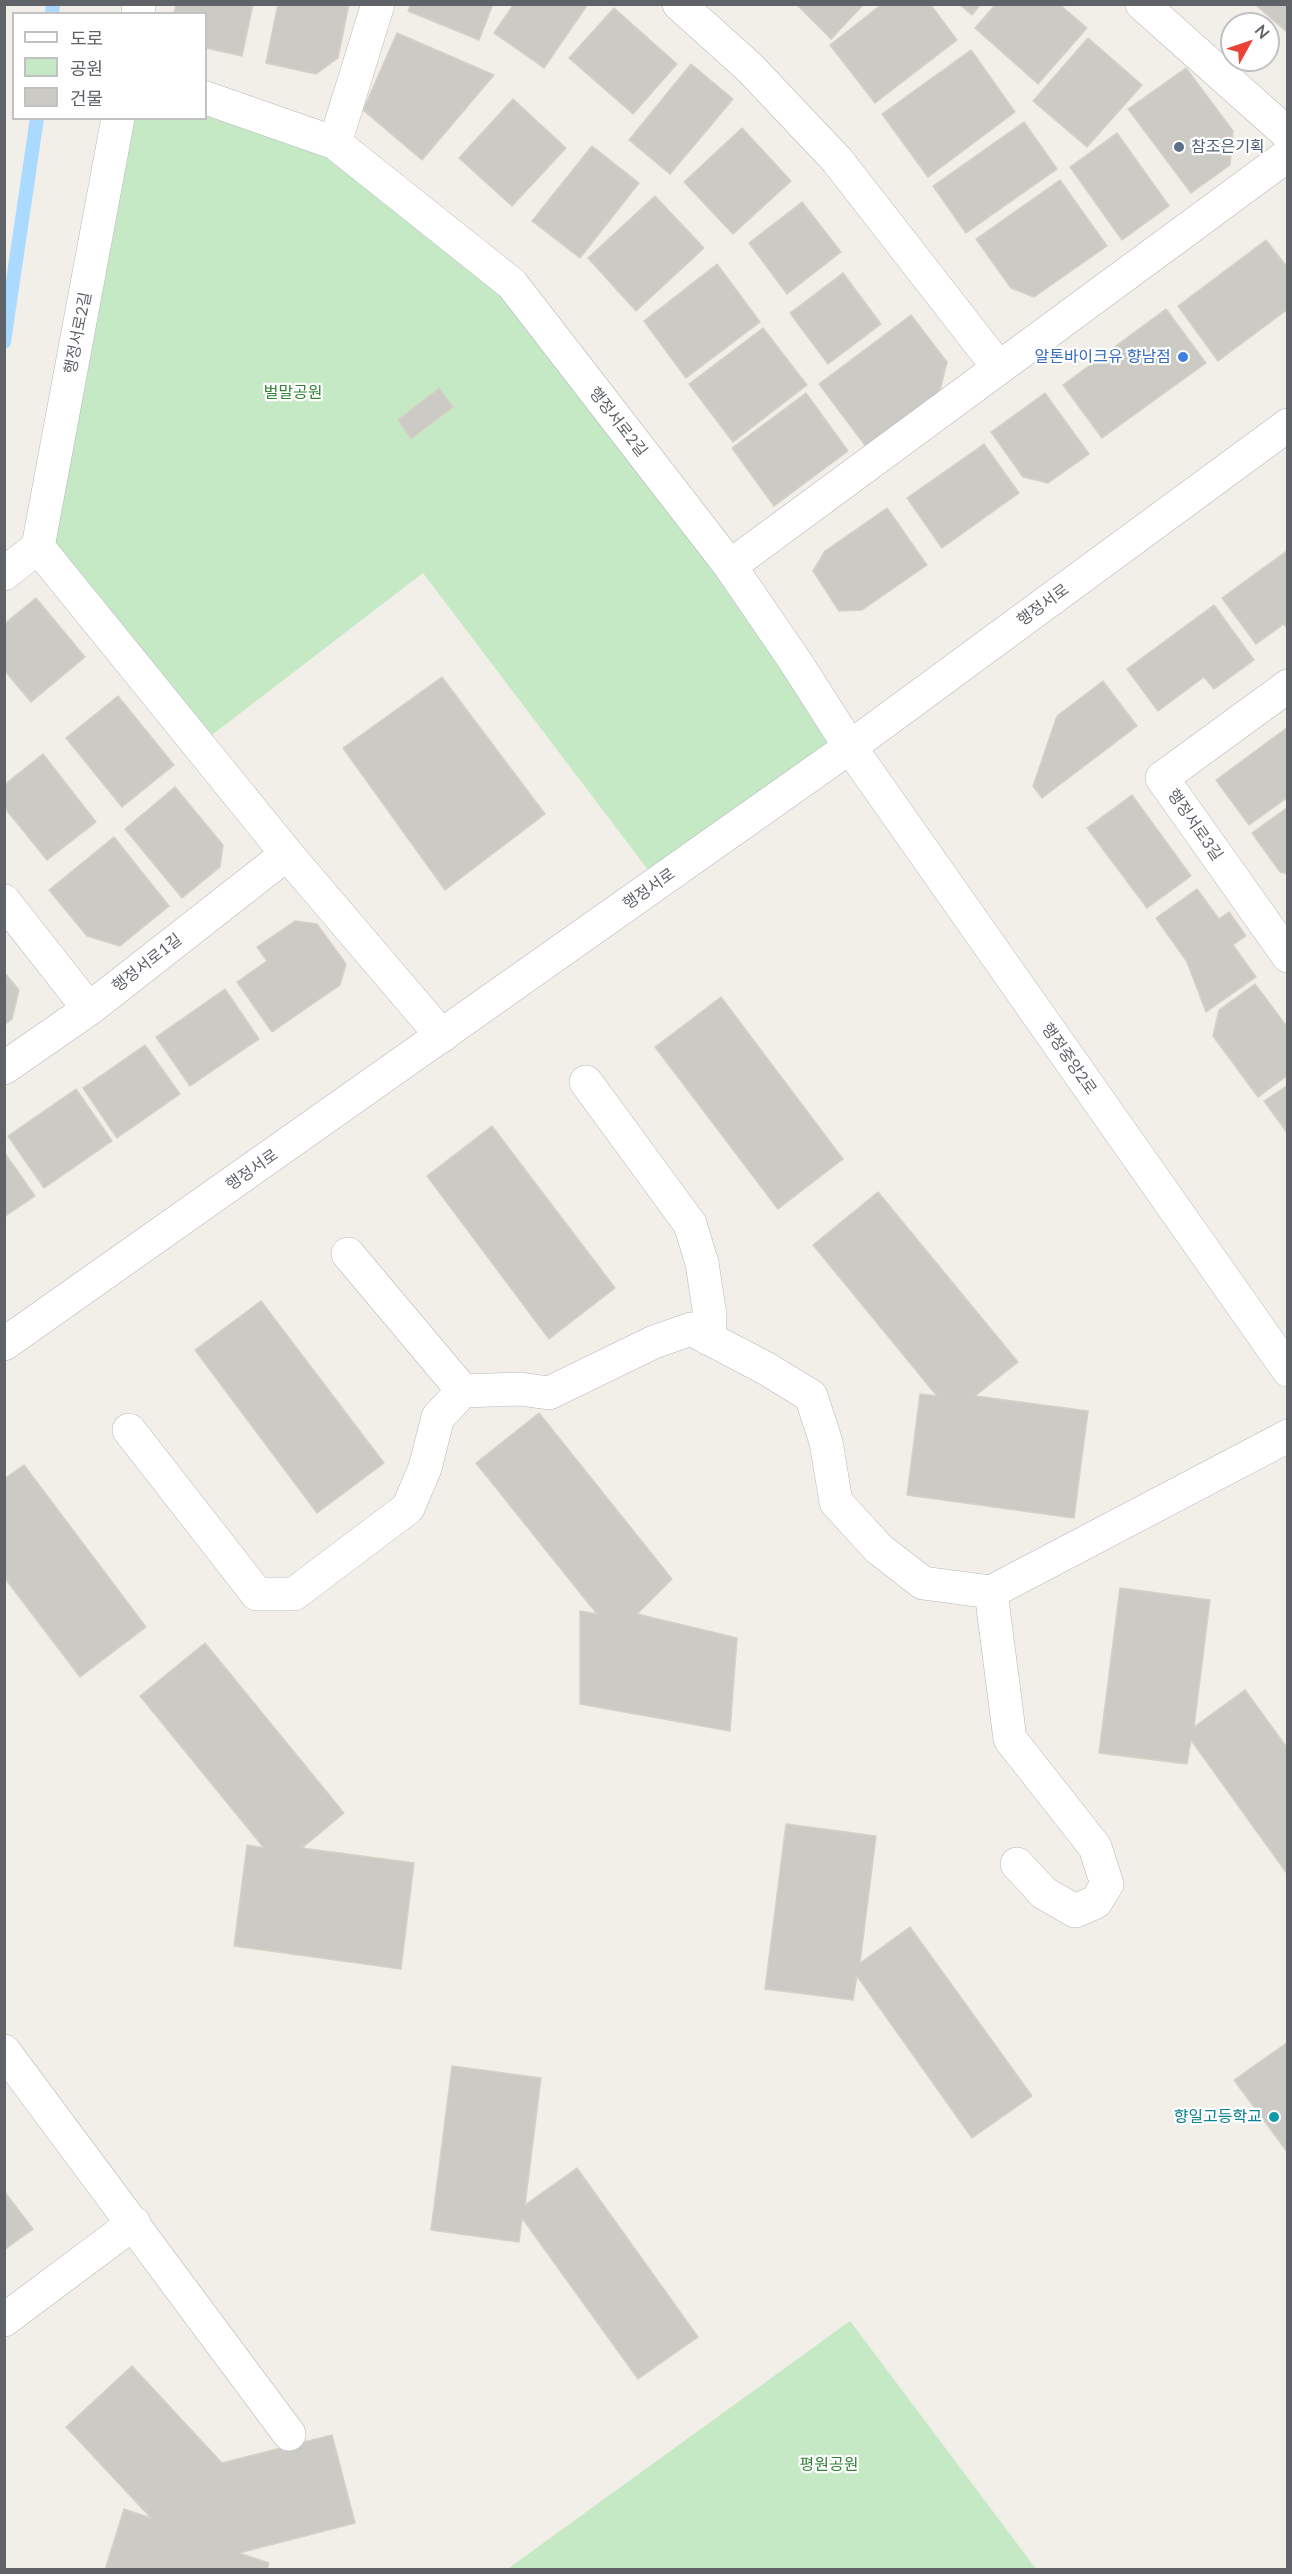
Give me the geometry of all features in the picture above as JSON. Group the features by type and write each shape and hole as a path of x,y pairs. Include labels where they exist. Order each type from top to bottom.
{"street":[{"path":"335,143 378,4"},
{"path":"679,4 750,68 837,160 999,368"},
{"path":"1142,4 1287,134"},
{"name":"행정서로2길","path":"207,98 335,143 512,284 729,566 795,661 850,747"},
{"name":"행정서로2길","path":"38,547 118,120"},
{"path":"729,566 1287,155"},
{"name":"행정서로","path":"4,1344 850,747 1287,426"},
{"path":"4,574 38,547 287,855 442,1036"},
{"name":"행정서로3길","path":"1284,943 1162,778 1287,686"},
{"name":"행정중앙2로","path":"850,747 1287,1370"},
{"name":"행정서로1길","path":"4,1068 89,1009 287,855"},
{"path":"4,901 89,1009"},
{"path":"585,1082 690,1224 702,1263 710,1316 709,1339"},
{"path":"348,1254 464,1391"},
{"path":"129,1430 257,1594 294,1594 408,1508 425,1468 438,1417 464,1391 520,1389 549,1393 654,1342 692,1329 767,1369 811,1396 826,1442 836,1502 879,1549 923,1583 991,1592 1287,1436"},
{"path":"991,1592 1010,1739 1095,1847 1107,1884 1096,1902 1075,1911 1044,1893 1017,1864"},
{"path":"4,2051 289,2434"},
{"path":"4,2320 134,2223"}],"green space":[{"name":"벌말공원","path":"207,98 335,143 512,284 850,747 658,883 423,573 200,744 38,547 118,120 207,120"},
{"name":"평원공원","path":"850,2321 1036,2569 508,2569 524,2557"}],"building":[{"path":"176,4 253,4 242,56 207,48 207,12 174,12"},
{"path":"278,4 349,4 338,58 316,74 266,63"},
{"path":"411,4 493,4 479,40 408,11"},
{"path":"514,4 588,4 544,68 494,33"},
{"path":"796,4 864,4 831,39"},
{"path":"882,4 930,4 957,40 875,103 830,45"},
{"path":"959,4 981,4 972,15"},
{"path":"996,4 1059,4 1087,28 1038,84 975,28"},
{"path":"1259,4 1288,4 1288,33 1280,26 1280,12 1264,12 1257,6"},
{"path":"614,8 677,64 633,114 569,58"},
{"path":"397,33 494,75 422,160 363,110"},
{"path":"1088,38 1142,85 1087,147 1033,101"},
{"path":"971,50 1015,112 928,177 882,114"},
{"path":"691,64 733,99 670,174 629,140"},
{"path":"1186,68 1233,131 1230,165 1191,193 1128,109"},
{"path":"513,99 566,148 512,206 459,158"},
{"path":"1024,122 1057,169 966,233 933,186"},
{"path":"742,128 791,181 733,234 684,182"},
{"path":"1117,133 1169,206 1122,240 1070,167"},
{"path":"592,146 639,183 580,258 532,221"},
{"path":"1060,180 1107,246 1034,297 1011,288 976,239"},
{"path":"655,196 704,248 636,311 588,258"},
{"path":"802,202 841,252 787,294 749,243"},
{"path":"1266,240 1288,268 1288,309 1218,361 1178,306"},
{"path":"717,264 760,322 686,378 644,321"},
{"path":"843,273 881,324 828,364 790,313"},
{"path":"1166,309 1206,363 1102,438 1063,385"},
{"path":"911,315 947,362 939,394 867,448 819,384"},
{"path":"763,328 807,385 733,442 689,384"},
{"path":"439,388 453,407 411,439 398,420"},
{"path":"806,393 848,451 774,506 732,448"},
{"path":"1045,393 1089,454 1048,483 1023,477 991,432"},
{"path":"984,444 1019,493 942,548 907,498"},
{"path":"887,508 927,565 862,610 839,611 813,571 825,551"},
{"path":"1288,550 1288,630 1284,624 1256,644 1222,598"},
{"path":"36,598 85,657 31,702 4,670 4,624"},
{"path":"1214,605 1254,660 1214,689 1204,677 1158,711 1127,669"},
{"path":"442,677 545,814 445,890 343,748"},
{"path":"1103,681 1137,726 1042,798 1033,786 1057,716"},
{"path":"118,696 174,765 122,807 66,738"},
{"path":"1288,727 1288,797 1249,825 1216,780"},
{"path":"43,754 96,822 47,860 4,807 4,785"},
{"path":"175,787 223,845 220,867 182,898 125,829"},
{"path":"1132,795 1191,876 1147,908 1087,828"},
{"path":"1288,807 1288,874 1280,872 1252,833"},
{"path":"114,837 169,906 120,946 87,936 49,890"},
{"path":"1197,889 1219,919 1229,912 1246,936 1233,945 1256,977 1206,1012 1187,962 1156,918"},
{"path":"295,921 317,924 346,964 340,985 272,1032 237,982 267,961 257,947"},
{"path":"4,972 19,990 12,1019 4,1025"},
{"path":"1255,984 1288,1028 1288,1075 1258,1097 1213,1036 1219,1010"},
{"path":"225,989 259,1039 190,1086 156,1037"},
{"path":"721,997 843,1159 778,1209 655,1047"},
{"path":"145,1045 180,1094 117,1138 83,1088"},
{"path":"1288,1085 1288,1134 1264,1101"},
{"path":"76,1089 112,1141 44,1188 8,1136"},
{"path":"492,1126 615,1288 549,1339 427,1176"},
{"path":"4,1152 35,1196 4,1217"},
{"path":"878,1192 1018,1362 975,1396 1088,1411 1074,1518 907,1495 920,1394 937,1396 813,1245"},
{"path":"261,1301 384,1463 317,1513 195,1350"},
{"path":"539,1413 672,1579 637,1614 737,1638 730,1731 580,1704 580,1611 597,1614 476,1463"},
{"path":"24,1465 146,1627 80,1677 4,1577 4,1479"},
{"path":"1120,1588 1210,1600 1194,1727 1245,1690 1288,1749 1288,1875 1191,1740 1187,1764 1099,1753"},
{"path":"205,1643 344,1813 302,1848 414,1863 401,1969 234,1946 247,1845 264,1848 140,1696"},
{"path":"786,1824 876,1836 860,1963 910,1927 1032,2096 972,2138 857,1976 853,2000 765,1989"},
{"name":"향일고등학교","path":"1288,2042 1288,2153 1234,2080"},
{"path":"452,2066 541,2078 525,2205 577,2168 698,2337 638,2379 522,2218 519,2242 431,2230"},
{"path":"4,2191 33,2229 4,2250"},
{"path":"132,2366 222,2463 332,2435 355,2523 239,2553 269,2563 267,2570 105,2570 124,2509 151,2518 66,2427"}],"waterway":[{"path":"52,12 53,4"},
{"path":"4,342 37,120"}],"place":[{"name":"참조은기획","path":"1179,147"},
{"name":"알톤바이크유 향남점","path":"1183,357"},
{"name":"향일고등학교","path":"1274,2117"}]}
